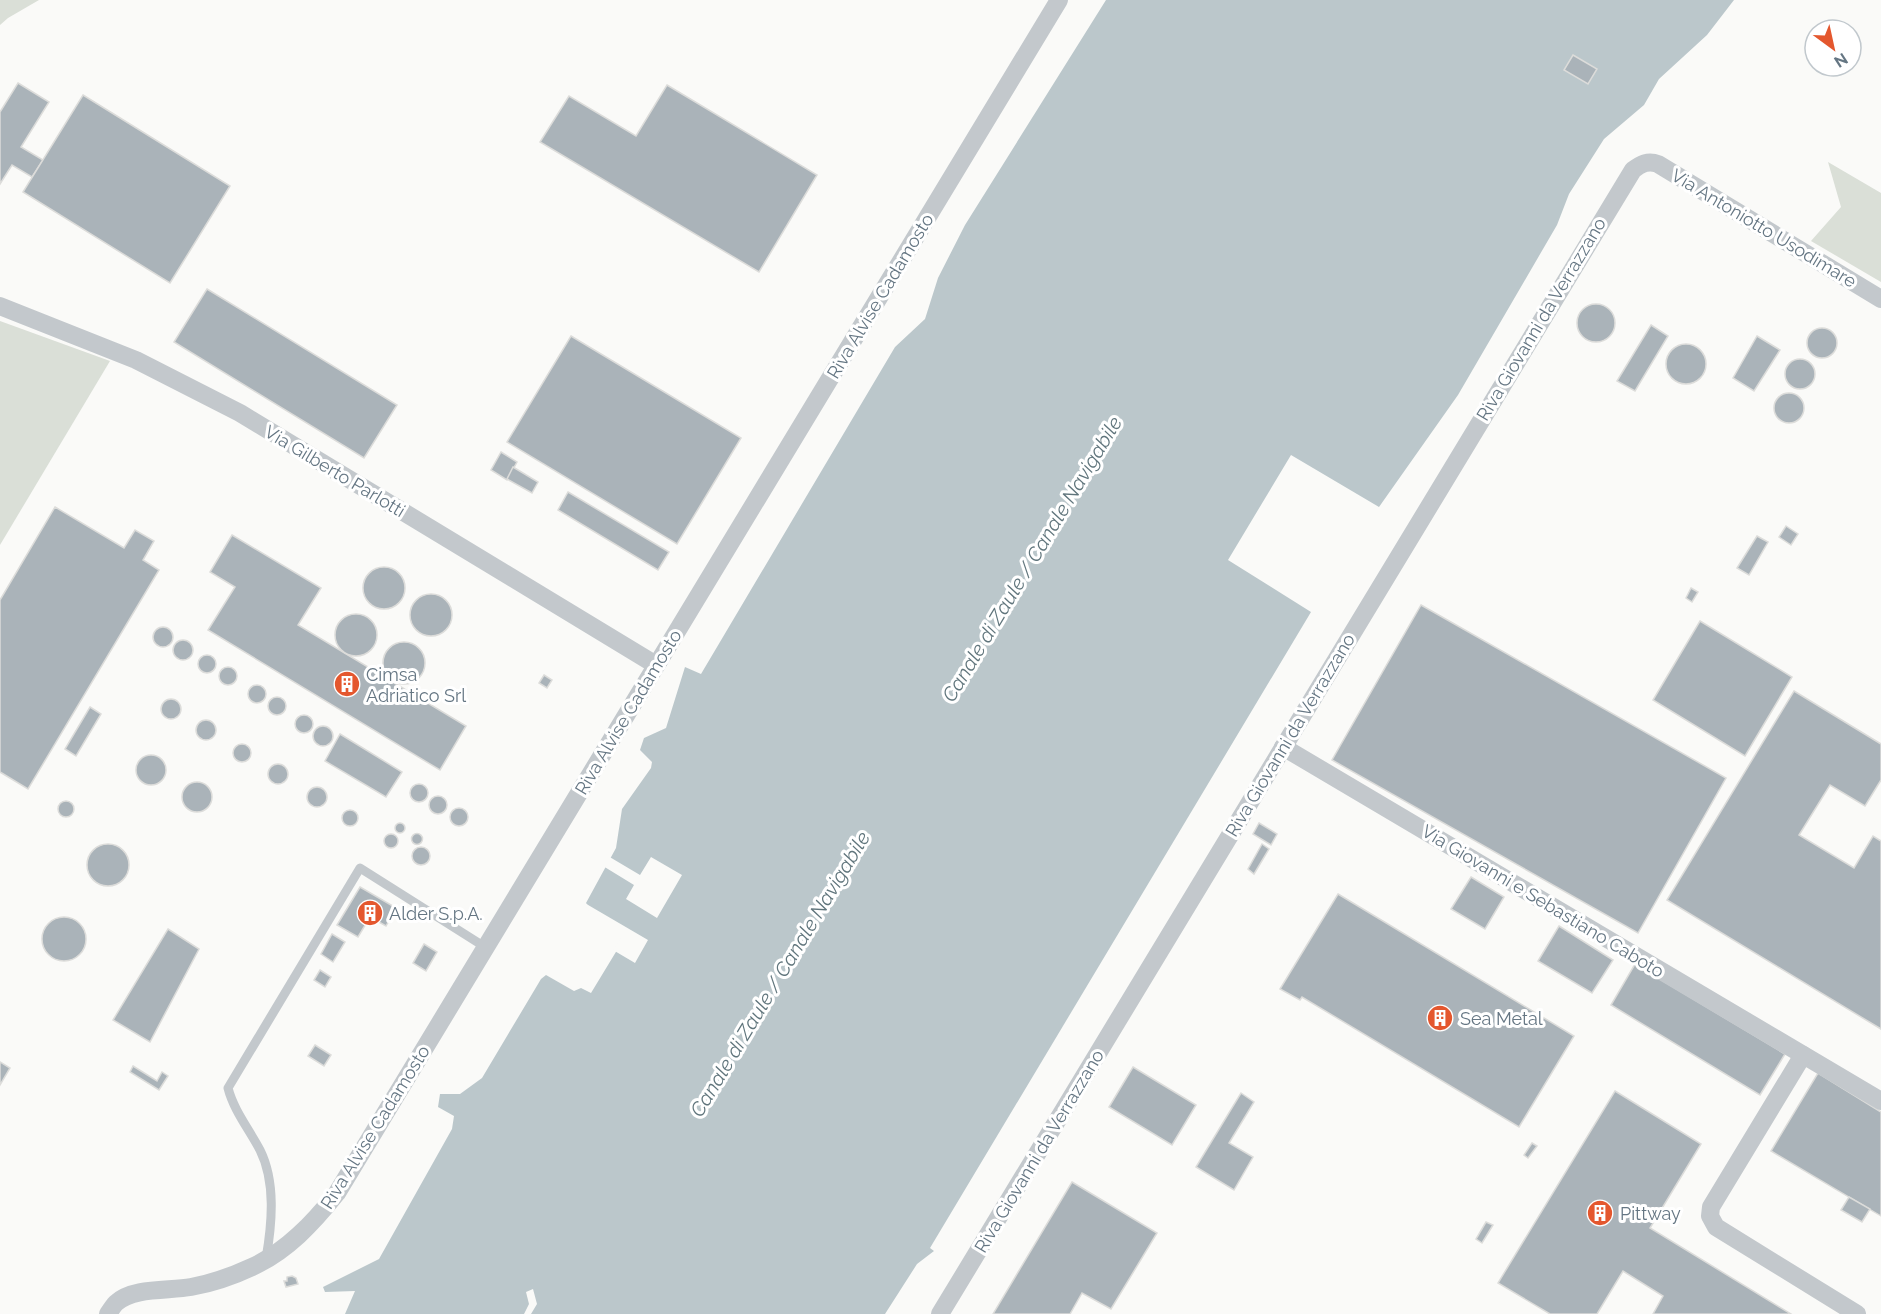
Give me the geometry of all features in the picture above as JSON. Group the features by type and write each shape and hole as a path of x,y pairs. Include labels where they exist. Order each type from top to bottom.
{"street":[{"name":"Riva Alvise Cadamosto","path":"108,1314 116,1302 136,1293 189,1287 251,1268 275,1255 303,1232 318,1218 338,1193 1059,0"},
{"name":"Via Antoniotto Usodimare","path":"1646,163 1658,164 1881,299"},
{"name":"Riva Giovanni da Verrazzano","path":"940,1314 1628,176 1646,163"},
{"name":"Via Gilberto Parlotti","path":"0,306 136,360 240,413 656,665"},
{"name":"Via Giovanni e Sebastiano Caboto","path":"1283,747 1881,1101"},
{"path":"1803,1055 1711,1207 1710,1219 1719,1228 1857,1314"}],"lane":[{"path":"266,1260 270,1233 269,1180 261,1152 231,1101 228,1088 360,868 485,947"}],"shaded area":[{"path":"0,0 39,0 0,25"},
{"path":"1828,162 1881,193 1881,282 1811,241 1841,207"},
{"path":"0,321 110,361 0,545"}],"water":[{"name":"Canale di Zaule / Canale Navigabile","path":"1106,0 1734,0 1707,35 1659,79 1644,105 1604,139 1569,194 1557,225 1458,395 1379,507 1291,455 1228,560 1311,612 930,1248 934,1251 917,1264 885,1314 531,1314 537,1304 533,1289 526,1292 529,1304 524,1314 345,1314 355,1291 325,1292 323,1287 379,1259 452,1129 454,1116 438,1107 440,1094 460,1094 482,1078 541,979 546,975 574,991 581,988 591,993 625,937 613,922 593,912 586,903 616,848 622,809 651,768 652,762 640,750 644,738 666,728 685,667 701,674 895,347 925,319 938,278 965,225"}],"pier":[{"path":"608,856 640,875 651,857 682,875 657,918 626,899 634,885 603,866"},
{"path":"583,902 648,940 635,963 613,950 621,938 613,934 615,932 611,924 591,914"}],"building":[{"path":"1573,55 1597,69 1588,84 1564,70"},
{"path":"18,83 49,102 21,147 43,160 32,177 12,165 0,184 0,112"},
{"path":"667,85 817,175 759,272 540,142 569,96 636,136"},
{"path":"83,95 230,186 170,283 23,192"},
{"path":"207,289 397,405 364,458 174,342"},
{"path":"1596,304 1609,310 1615,323 1609,336 1596,342 1583,336 1577,323 1583,310"},
{"path":"1651,325 1668,336 1635,391 1617,381"},
{"path":"1822,328 1833,332 1837,343 1833,354 1822,358 1811,354 1807,343 1811,332"},
{"path":"571,336 741,438 677,544 507,442"},
{"path":"1757,336 1780,350 1754,391 1733,378"},
{"path":"1686,344 1694,345 1700,350 1705,356 1705,372 1700,378 1694,383 1686,384 1678,383 1672,378 1667,372 1666,364 1667,356 1672,350 1678,345"},
{"path":"1800,359 1811,363 1815,374 1811,385 1800,389 1789,385 1785,374 1789,363"},
{"path":"1789,393 1800,397 1804,408 1800,419 1789,423 1778,419 1774,408 1778,397"},
{"path":"501,452 517,462 507,480 491,470"},
{"path":"513,467 538,482 532,493 507,479"},
{"path":"568,492 669,552 658,570 558,510"},
{"path":"55,507 124,548 135,530 154,541 143,560 159,570 28,789 0,772 0,600"},
{"path":"1786,526 1798,534 1791,545 1779,537"},
{"name":"Cimsa Adriatico Srl","path":"232,535 321,588 298,625 466,726 440,770 208,630 235,587 210,572"},
{"path":"1757,536 1768,542 1749,575 1737,568"},
{"path":"384,567 392,568 399,573 404,580 404,596 399,603 392,608 384,609 376,608 369,603 364,596 363,588 364,580 369,573 376,568"},
{"path":"1691,588 1698,592 1692,602 1686,598"},
{"path":"431,594 439,595 446,600 451,607 451,623 446,630 439,635 431,636 423,635 416,630 411,623 410,615 411,607 416,600 423,595"},
{"path":"1421,605 1726,778 1638,933 1332,760"},
{"path":"356,614 364,615 371,620 376,627 376,643 371,650 364,655 356,656 348,655 341,650 336,643 335,635 336,627 341,620 348,615"},
{"path":"1700,621 1792,677 1745,756 1653,700"},
{"path":"163,627 170,630 173,637 170,644 163,647 156,644 153,637 156,630"},
{"path":"183,640 190,643 193,650 190,657 183,660 176,657 173,650 176,643"},
{"path":"404,642 412,643 419,648 424,655 424,671 419,678 412,683 404,684 396,683 389,678 384,671 383,663 384,655 389,648 396,643"},
{"path":"207,655 213,658 216,664 213,670 207,673 201,670 198,664 201,658"},
{"path":"228,667 234,670 237,676 234,682 228,685 222,682 219,676 222,670"},
{"path":"544,675 552,680 547,688 539,683"},
{"path":"253,685 261,685 266,690 264,701 253,703 248,698 248,690"},
{"path":"1794,691 1881,744 1881,780 1865,806 1830,785 1799,835 1854,868 1873,836 1881,841 1881,1029 1667,900"},
{"path":"273,697 281,697 286,702 284,713 273,715 268,710 268,702"},
{"path":"171,699 178,702 181,709 178,716 171,719 164,716 161,709 164,702"},
{"path":"90,707 101,714 76,756 65,749"},
{"path":"300,715 308,715 313,720 311,731 300,733 295,728 295,720"},
{"path":"206,720 213,723 216,730 213,737 206,740 199,737 196,730 199,723"},
{"path":"323,726 330,729 333,736 330,743 323,746 316,743 313,736 316,729"},
{"path":"340,734 402,772 386,797 325,761"},
{"path":"242,744 248,747 251,753 248,759 242,762 236,759 233,753 236,747"},
{"path":"151,755 162,759 166,770 162,781 151,785 140,781 136,770 140,759"},
{"path":"278,764 285,767 288,774 285,781 278,784 271,781 268,774 271,767"},
{"path":"197,782 208,786 212,797 208,808 197,812 186,808 182,797 186,786"},
{"path":"415,784 423,784 428,789 426,800 415,802 410,797 410,789"},
{"path":"317,787 324,790 327,797 324,804 317,807 310,804 307,797 310,790"},
{"path":"434,796 442,796 447,801 445,812 434,814 429,809 429,801"},
{"path":"63,801 69,801 74,809 72,815 63,817 58,812 58,806"},
{"path":"455,808 463,808 468,813 466,824 455,826 450,821 450,813"},
{"path":"350,810 358,818 350,826 342,818"},
{"path":"400,823 404,824 404,832 400,833 396,832 395,828 396,824"},
{"path":"1259,823 1277,834 1271,845 1253,834"},
{"path":"391,834 396,836 398,841 396,846 391,848 386,846 384,841 386,836"},
{"path":"417,834 421,835 421,843 417,844 413,843 412,839 413,835"},
{"path":"108,844 116,845 123,850 128,857 128,873 123,880 116,885 108,886 100,885 93,880 88,873 87,865 88,857 93,850 100,845"},
{"path":"1262,844 1269,849 1254,874 1248,869"},
{"path":"421,847 427,850 430,856 427,862 421,865 415,862 412,856 415,850"},
{"path":"1471,877 1504,897 1485,929 1451,909"},
{"name":"Alder S.p.A.","path":"360,887 398,909 392,921 390,919 386,926 370,917 358,937 337,925"},
{"name":"Sea Metal","path":"1338,894 1574,1036 1519,1127 1302,997 1300,1000 1280,989"},
{"path":"64,917 79,924 86,939 79,954 64,961 49,954 42,939 49,924"},
{"path":"1559,926 1613,960 1592,993 1538,961"},
{"path":"168,929 199,949 150,1042 113,1020"},
{"path":"332,934 345,942 333,962 321,954"},
{"path":"424,944 437,952 426,971 413,963"},
{"path":"1635,964 1785,1054 1760,1095 1611,1005"},
{"path":"320,970 331,977 325,987 314,980"},
{"path":"315,1045 331,1055 324,1066 308,1056"},
{"path":"0,1062 10,1068 0,1085"},
{"path":"133,1066 157,1081 162,1072 168,1076 159,1090 130,1072"},
{"path":"1133,1067 1196,1105 1172,1145 1109,1107"},
{"path":"1818,1073 1881,1112 1881,1216 1771,1151"},
{"name":"Pittway","path":"1615,1091 1701,1144 1650,1228 1791,1314 1653,1314 1663,1296 1623,1271 1597,1314 1550,1314 1498,1283"},
{"path":"1241,1093 1254,1102 1229,1143 1253,1157 1234,1190 1196,1167"},
{"path":"1532,1143 1537,1146 1528,1158 1524,1155"},
{"path":"1072,1182 1157,1233 1111,1309 1082,1293 1070,1314 993,1314"},
{"path":"1849,1197 1870,1209 1862,1222 1841,1210"},
{"path":"1486,1222 1493,1225 1482,1243 1476,1239"},
{"path":"287,1277 296,1278 298,1284 286,1287 284,1281 287,1281"}],"place":[{"name":"Cimsa Adriatico Srl","path":"347,684"},
{"name":"Alder S.p.A.","path":"370,913"},
{"name":"Sea Metal","path":"1440,1018"},
{"name":"Pittway","path":"1600,1213"}]}
